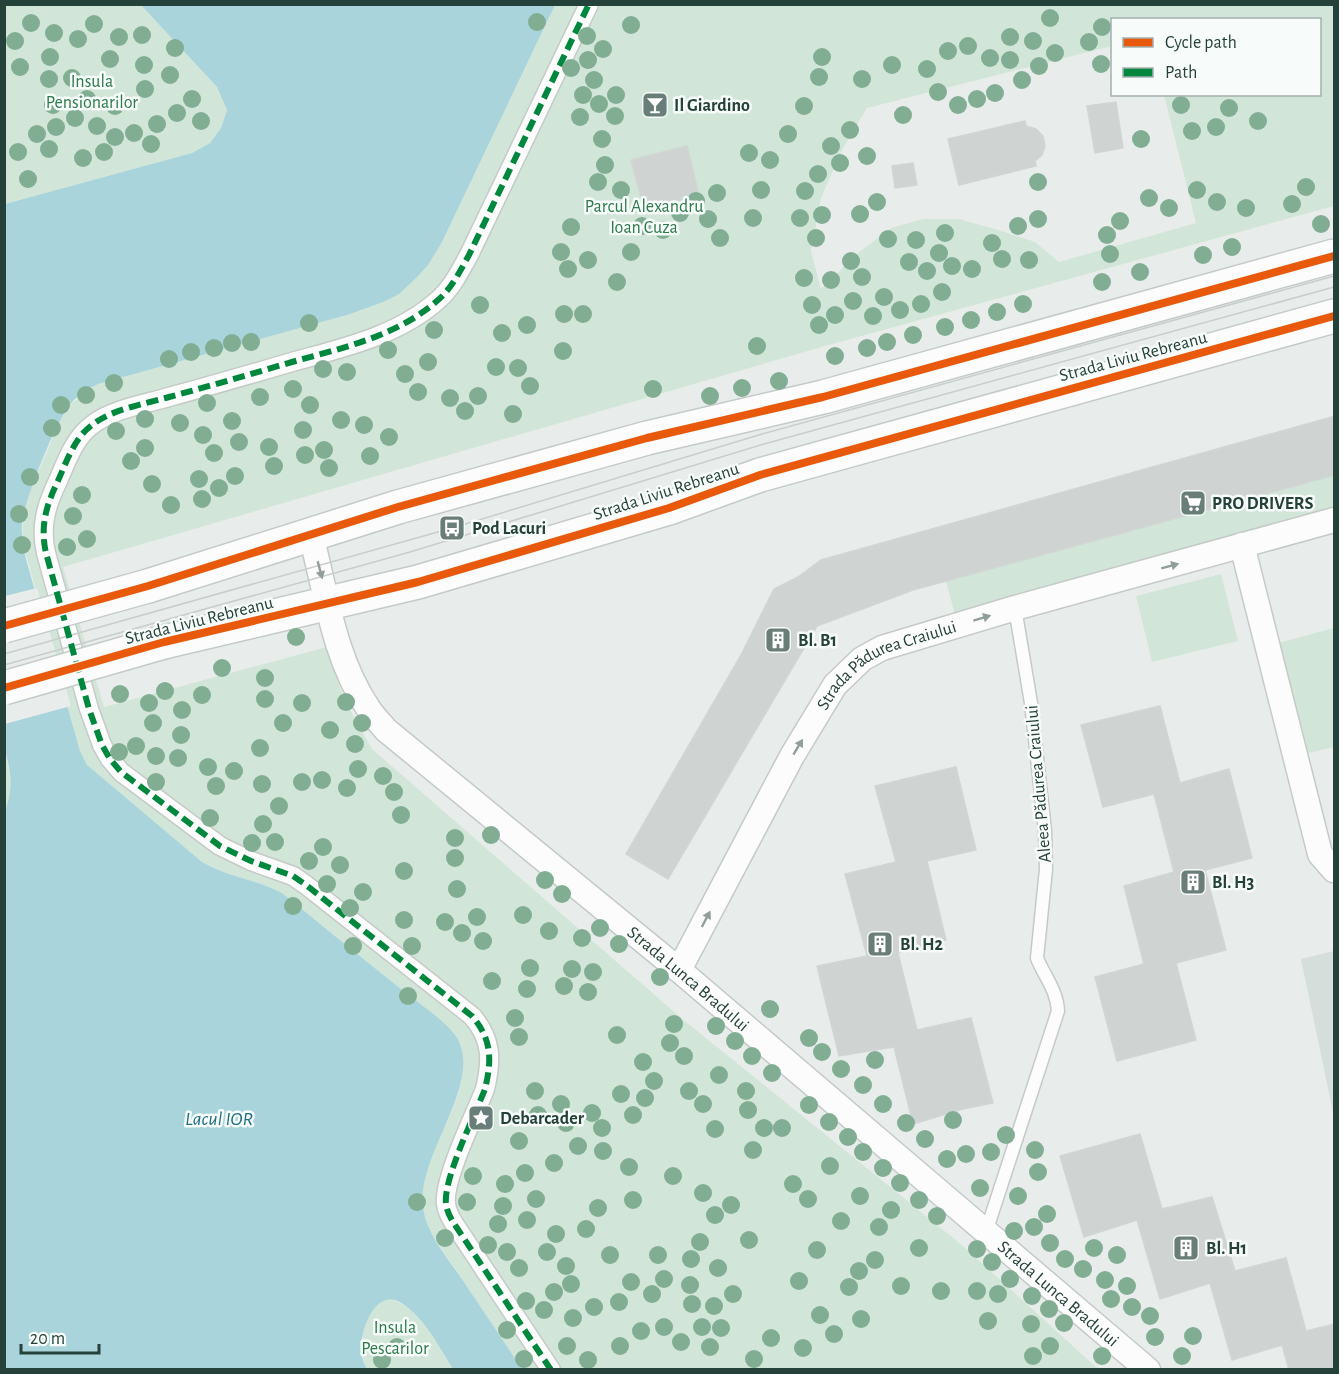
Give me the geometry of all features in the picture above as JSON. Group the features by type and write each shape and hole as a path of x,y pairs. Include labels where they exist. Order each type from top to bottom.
{"main road":[{"path":"4,626 148,586 398,507 646,438 835,394 1335,256"},
{"name":"Strada Liviu Rebreanu","path":"4,688 164,642 418,582 669,508 760,475 1335,316"}],"street":[{"path":"551,1370 455,1225 446,1204 452,1172 485,1089 488,1075 490,1064 487,1042 481,1027 472,1016 306,885 293,876 251,861 220,846 121,772 102,745 89,709 46,553 43,528 48,502 77,441 93,423 137,406 384,334 424,312 439,299 453,283 469,255 589,4"},
{"name":"Strada Pădurea Craiului","path":"679,970 792,756 834,685 862,659 882,648 1015,608 1335,520"},
{"name":"Strada Lunca Bradului","path":"311,535 336,636 350,677 368,710 386,730 679,970 1148,1370"},
{"path":"1242,546 1320,854 1335,870"}],"lane":[{"name":"Aleea Pădurea Craiului","path":"986,1232 1058,1011 1054,991 1037,958 1046,869 1046,831 1031,703 1015,608"}],"shaded area":[{"path":"1334,951 1334,1117 1301,959"}],"green space":[{"name":"Insula Pensionarilor","path":"5,5 141,5 217,87 227,110 221,128 210,143 192,153 5,204"},
{"name":"Parcul Alexandru Ioan Cuza","path":"555,5 1334,5 1334,206 825,346 63,567 104,707 327,647 344,699 372,749 680,1017 963,1246 1098,1369 522,1369 438,1244 428,1227 423,1210 423,1190 427,1170 459,1092 463,1072 462,1052 455,1038 445,1025 282,893 202,862 87,765 80,751 22,540 23,514 27,498 61,418 72,403 98,384 347,315 442,242","holes":["1111,18 1321,18 1321,96 1164,96 1196,223 1059,262 1035,242 998,230 959,219 923,219 891,228 858,253 821,289 811,251 821,198 842,150 867,108 1111,46"]},
{"path":"1334,475 1334,514 956,619 946,581"},
{"path":"1221,574 1238,641 1152,662 1136,596"},
{"path":"1334,628 1334,747 1295,756 1267,646"},
{"path":"4,750 11,782 5,815"},
{"name":"Insula Pescarilor","path":"384,1299 405,1306 415,1315 433,1337 453,1369 367,1370 362,1351 364,1331 371,1312"}],"water":[{"name":"Lacul IOR","path":"141,5 555,5 442,242 428,265 417,277 399,294 347,315 98,384 84,392 65,411 58,425 42,460 22,522 22,540 26,559 80,751 87,765 202,862 282,893 433,1014 457,1038 463,1056 462,1076 456,1098 429,1165 424,1187 423,1207 428,1226 438,1244 522,1369 453,1369 418,1317 403,1304 385,1300 372,1311 364,1329 361,1347 362,1358 367,1369 5,1369 4,815 11,783 5,750 5,204 192,153 210,143 221,128 227,110 217,87"}],"pier":[{"path":"37,588 71,706 5,724 5,596"}],"building":[{"path":"1116,102 1123,148 1095,153 1087,106"},
{"path":"1025,121 1026,126 1036,129 1043,136 1045,146 1042,155 1035,161 1036,166 959,185 948,139"},
{"path":"687,146 699,195 644,209 631,160"},
{"path":"913,163 917,185 895,188 892,166"},
{"name":"Bl. B1","path":"1335,416 1335,475 913,590 817,626 668,879 626,854 741,655 774,589 798,577 821,560"},
{"name":"Bl. H3","path":"1160,706 1180,783 1229,769 1252,858 1205,870 1226,950 1176,963 1196,1040 1117,1061 1095,977 1144,964 1124,886 1174,872 1154,794 1103,807 1081,725"},
{"name":"Bl. H2","path":"956,767 976,850 927,861 946,940 898,953 917,1030 971,1018 993,1103 963,1109 913,1124 894,1047 839,1056 817,966 867,956 845,874 896,862 875,786"},
{"name":"Bl. H1","path":"1140,1134 1162,1209 1212,1197 1235,1271 1286,1258 1306,1331 1335,1324 1335,1370 1289,1370 1282,1345 1232,1360 1210,1283 1160,1299 1137,1220 1084,1237 1060,1156"}],"tram line":[{"path":"4,654 452,528 762,434 1334,276"},
{"path":"4,665 410,552 764,444 1334,287"}],"marked path":[{"path":"551,1370 454,1223 446,1204 446,1193 454,1163 485,1089 489,1069 489,1050 479,1025 472,1016 306,885 293,876 251,861 220,846 121,772 102,745 89,709 46,553 44,534 45,517 50,500 71,451 86,430 100,419 129,408 369,339 405,323 438,300 455,279 469,255 589,4"}],"cycle path":[{"path":"4,626 148,586 398,507 647,438 823,397 1334,256"},
{"path":"4,688 164,642 418,582 669,508 760,475 1334,316"}],"place":[{"name":"Il Giardino","path":"655,105"},
{"name":"PRO DRIVERS","path":"1193,503"},
{"name":"Pod Lacuri","path":"452,528"},
{"name":"Bl. B1","path":"778,640"},
{"name":"Bl. H3","path":"1193,882"},
{"name":"Bl. H2","path":"880,944"},
{"name":"Debarcader","path":"481,1118"},
{"name":"Bl. H1","path":"1186,1248"}]}
